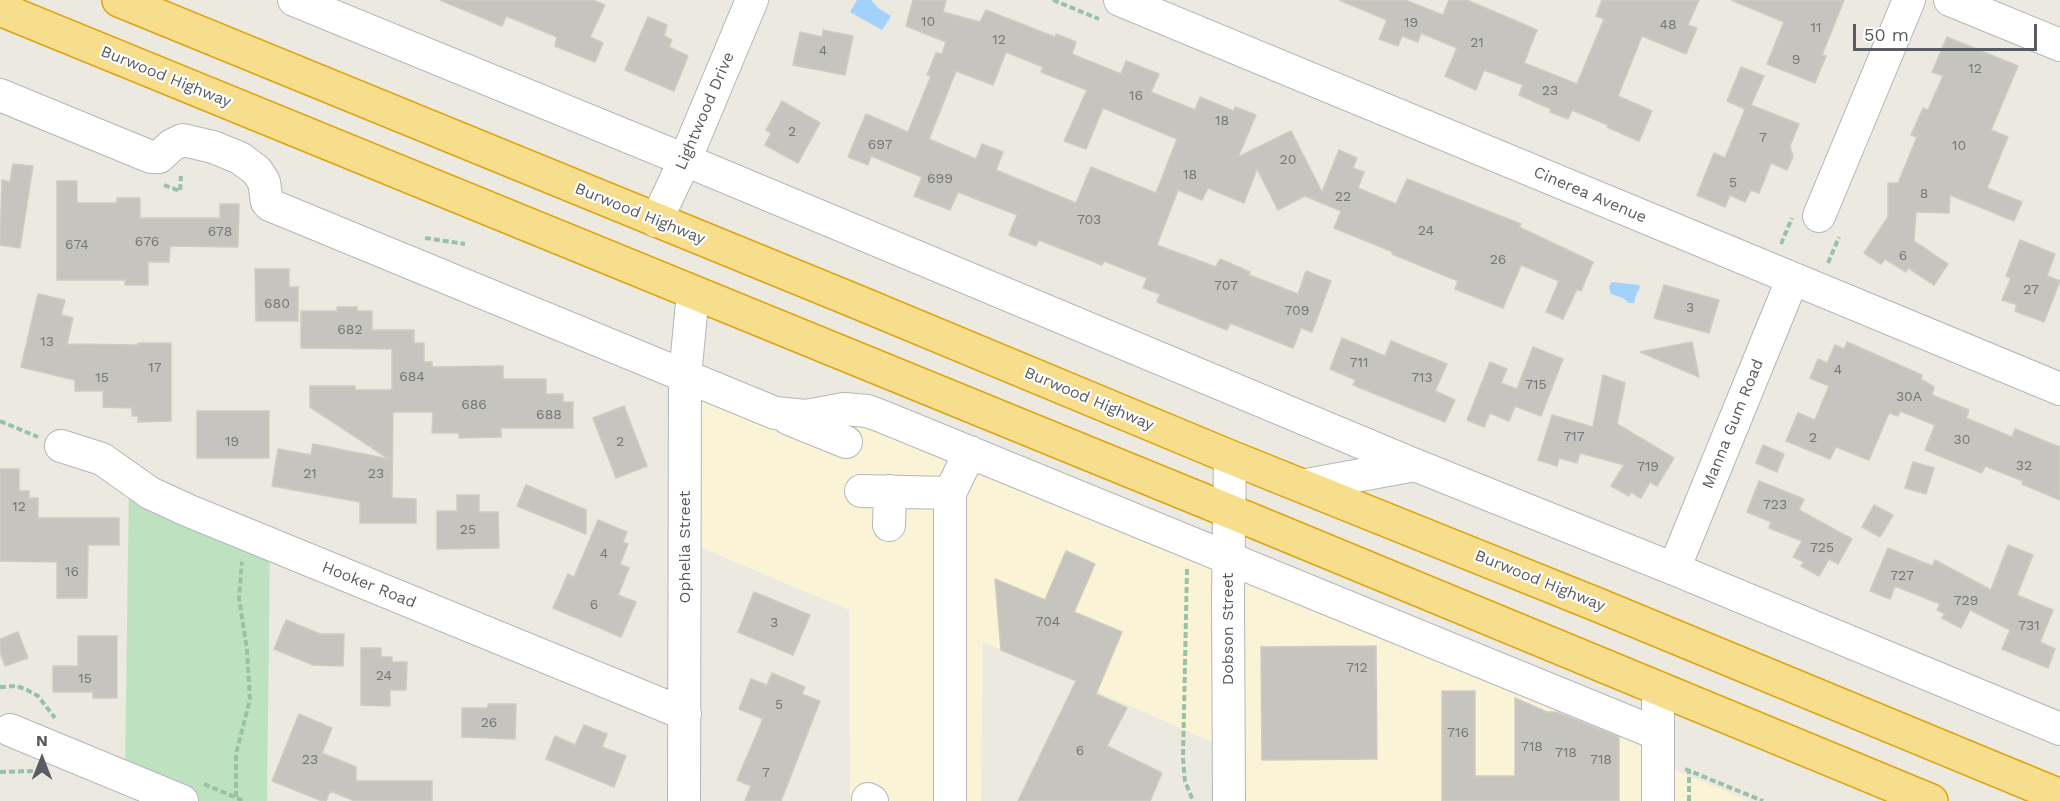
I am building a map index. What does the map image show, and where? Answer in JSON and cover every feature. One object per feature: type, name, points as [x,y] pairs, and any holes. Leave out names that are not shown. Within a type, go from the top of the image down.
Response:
[{"type":"highway","name":"Burwood Highway","points":[[119,0],[2060,796]]},
{"type":"highway","name":"Burwood Highway","points":[[0,9],[1229,511],[1931,801]]},
{"type":"street","points":[[294,0],[685,160],[1415,465],[1674,569],[2060,729]]},
{"type":"street","name":"Lightwood Drive","points":[[656,221],[685,160],[752,0]]},
{"type":"street","name":"Cinerea Avenue","points":[[1120,0],[2060,389]]},
{"type":"street","points":[[1819,216],[1909,0]]},
{"type":"street","points":[[1950,0],[2060,45]]},
{"type":"street","points":[[0,95],[151,157],[159,157],[172,145],[183,140],[198,142],[234,156],[257,171],[264,182],[267,202],[271,206],[846,442]]},
{"type":"street","name":"Manna Gum Road","points":[[1674,569],[1792,280]]},
{"type":"street","name":"Ophelia Street","points":[[684,801],[686,376],[693,293]]},
{"type":"street","points":[[775,413],[806,416],[844,409],[867,411],[1658,734]]},
{"type":"street","name":"Hooker Road","points":[[61,446],[94,455],[106,461],[150,493],[187,510],[684,714]]},
{"type":"street","points":[[950,801],[944,557],[950,493],[970,452]]},
{"type":"street","name":"Dobson Street","points":[[1229,801],[1230,457]]},
{"type":"street","points":[[1301,486],[1415,465]]},
{"type":"street","points":[[889,525],[875,491],[950,493]]},
{"type":"street","points":[[1658,688],[1658,801]]},
{"type":"street","points":[[10,730],[182,801]]},
{"type":"path","points":[[236,798],[236,754],[250,699],[247,650],[239,598],[243,558]]},
{"type":"path","points":[[1187,567],[1183,758],[1185,780],[1192,801]]},
{"type":"path","points":[[1682,768],[1763,801]]},
{"type":"path","points":[[1689,771],[1689,801]]},
{"type":"shaded area","points":[[685,376],[834,411],[1658,734],[1658,763],[1749,801],[1229,801],[1228,749],[983,642],[981,801],[850,801],[849,610],[685,541]]},
{"type":"green space","points":[[129,478],[270,544],[267,801],[182,801],[125,778]]},
{"type":"water","points":[[857,0],[871,0],[878,8],[891,16],[882,30],[850,12]]},
{"type":"water","points":[[1612,282],[1639,285],[1634,303],[1629,303],[1611,294],[1609,287]]},
{"type":"building","points":[[440,0],[593,0],[605,5],[590,37],[603,43],[595,62],[555,46],[557,37],[506,16],[502,26]]},
{"type":"building","points":[[913,0],[946,0],[943,12],[980,22],[986,10],[1055,37],[1056,34],[1076,42],[1072,54],[1121,74],[1126,61],[1159,74],[1151,92],[1195,110],[1200,97],[1234,111],[1235,107],[1256,115],[1238,157],[1291,131],[1322,192],[1339,150],[1357,158],[1353,168],[1364,172],[1358,188],[1396,204],[1407,179],[1521,224],[1519,227],[1593,262],[1581,291],[1577,289],[1563,319],[1546,312],[1559,281],[1521,265],[1503,308],[1455,289],[1458,281],[1334,228],[1341,211],[1305,196],[1278,210],[1257,169],[1244,203],[1208,188],[1202,200],[1178,190],[1157,245],[1216,267],[1220,259],[1250,272],[1249,275],[1298,294],[1306,271],[1331,281],[1312,332],[1301,328],[1293,348],[1230,323],[1227,330],[1157,302],[1160,294],[1143,288],[1147,278],[1104,261],[1102,265],[1039,240],[1036,246],[1009,235],[1017,215],[958,192],[950,210],[914,196],[922,177],[871,156],[868,165],[848,157],[866,114],[908,132],[931,76],[927,75],[936,53],[942,54],[946,42],[906,26]],"holes":[[[1006,52],[1043,67],[1041,72],[1087,90],[1064,141],[1086,149],[1103,108],[1177,139],[1156,193],[1091,167],[1076,203],[996,170],[1003,152],[982,144],[976,159],[929,139],[956,71],[993,85]]]},
{"type":"building","points":[[1339,0],[1405,0],[1443,15],[1449,0],[1467,0],[1537,30],[1524,63],[1577,84],[1604,19],[1596,16],[1602,0],[1699,0],[1688,25],[1697,28],[1686,54],[1642,36],[1618,96],[1652,111],[1639,141],[1572,110],[1568,119],[1550,112],[1551,109],[1519,95],[1523,85],[1484,70],[1476,90],[1445,76],[1457,48],[1421,33],[1418,42],[1402,36],[1398,46],[1379,39],[1387,20]]},
{"type":"building","points":[[1731,0],[1844,0],[1822,55],[1826,56],[1815,83],[1767,64],[1784,22]]},
{"type":"building","points":[[648,17],[667,25],[664,36],[672,40],[669,47],[688,56],[674,91],[625,70]]},
{"type":"building","points":[[823,30],[853,36],[845,75],[793,65],[800,32],[822,37]]},
{"type":"building","points":[[1947,37],[2018,66],[1991,130],[2008,137],[1987,188],[2022,202],[2014,221],[1950,195],[1949,213],[1916,212],[1914,241],[1948,264],[1934,285],[1908,268],[1906,272],[1885,259],[1881,264],[1864,253],[1888,217],[1888,183],[1898,183],[1917,137],[1911,135],[1923,108],[1928,110],[1943,76],[1932,72]]},
{"type":"building","points":[[1741,67],[1764,76],[1751,105],[1799,124],[1790,146],[1793,157],[1787,170],[1771,163],[1759,193],[1751,190],[1745,202],[1730,195],[1725,207],[1697,195],[1714,153],[1725,158],[1745,109],[1727,101]]},
{"type":"building","points":[[782,101],[820,123],[798,163],[765,145],[771,133],[766,130]]},
{"type":"building","points":[[13,164],[33,166],[20,248],[0,245],[2,180],[10,182]]},
{"type":"building","points":[[57,181],[77,181],[77,203],[117,203],[117,198],[140,198],[140,218],[220,218],[220,204],[239,204],[238,247],[170,246],[169,262],[148,262],[148,285],[125,285],[125,280],[57,280]]},
{"type":"building","points":[[2020,240],[2055,254],[2047,276],[2060,281],[2044,322],[2015,311],[2017,305],[2002,300],[2011,278],[2006,276]]},
{"type":"building","points":[[255,269],[289,269],[289,287],[298,287],[298,321],[256,321]]},
{"type":"building","points":[[1664,285],[1719,300],[1709,333],[1654,318]]},
{"type":"building","points":[[38,294],[65,300],[61,315],[73,318],[67,344],[171,343],[171,421],[138,422],[138,416],[132,416],[132,408],[103,407],[103,391],[75,391],[75,380],[21,367]]},
{"type":"building","points":[[337,307],[357,307],[357,311],[372,311],[372,330],[414,330],[414,343],[424,343],[424,362],[432,362],[432,367],[503,366],[503,379],[546,379],[546,394],[563,394],[563,402],[573,402],[573,428],[501,428],[501,437],[459,438],[459,433],[432,433],[433,412],[393,412],[392,498],[416,499],[416,523],[360,523],[360,502],[272,486],[278,449],[311,455],[313,444],[389,459],[310,407],[310,386],[355,386],[355,390],[392,390],[392,349],[301,348],[301,311],[337,311]]},
{"type":"building","points":[[1342,338],[1385,356],[1391,341],[1447,364],[1435,391],[1455,400],[1445,422],[1353,385],[1356,380],[1330,369]]},
{"type":"building","points":[[1692,342],[1699,377],[1640,352]]},
{"type":"building","points":[[1847,342],[1922,375],[1921,379],[1934,387],[1932,395],[1969,410],[1966,418],[2012,437],[2015,429],[2060,447],[2060,500],[2022,484],[2023,481],[1985,466],[1982,473],[1925,450],[1935,425],[1900,411],[1898,416],[1889,413],[1869,460],[1836,447],[1830,459],[1786,441],[1798,413],[1815,420],[1829,386],[1810,378],[1818,359],[1827,363],[1835,345],[1844,349]]},
{"type":"building","points":[[1533,347],[1563,359],[1541,416],[1515,406],[1509,421],[1490,413],[1484,427],[1467,420],[1490,362],[1507,369],[1501,383],[1517,389]]},
{"type":"building","points":[[1603,375],[1625,383],[1617,424],[1674,458],[1657,486],[1650,482],[1641,498],[1631,492],[1629,496],[1611,486],[1624,465],[1580,453],[1577,463],[1559,458],[1557,466],[1538,460],[1552,415],[1593,427]]},
{"type":"building","points":[[624,406],[647,466],[616,478],[593,418]]},
{"type":"building","points":[[197,411],[269,411],[269,458],[197,458]]},
{"type":"building","points":[[1763,445],[1784,454],[1777,472],[1756,463]]},
{"type":"building","points":[[1913,462],[1934,468],[1926,494],[1905,488]]},
{"type":"building","points":[[0,469],[19,469],[19,491],[29,491],[29,498],[38,498],[38,518],[119,518],[119,545],[88,545],[87,598],[57,598],[57,562],[0,561]]},
{"type":"building","points":[[1759,481],[1804,499],[1799,510],[1852,539],[1838,564],[1829,559],[1819,576],[1801,566],[1804,562],[1793,557],[1802,541],[1769,528],[1771,522],[1747,512]]},
{"type":"building","points":[[526,485],[586,510],[586,534],[517,506]]},
{"type":"building","points":[[457,495],[479,495],[479,512],[498,512],[499,548],[437,549],[437,511],[457,511]]},
{"type":"building","points":[[1874,505],[1893,515],[1880,537],[1862,527]]},
{"type":"building","points":[[598,520],[627,532],[623,542],[628,544],[620,564],[629,568],[618,595],[636,602],[621,637],[553,608],[568,574],[574,577]]},
{"type":"building","points":[[2008,545],[2033,555],[2017,595],[2053,610],[2040,642],[2055,649],[2048,668],[2002,649],[2010,630],[1970,610],[1961,628],[1942,618],[1945,614],[1937,610],[1940,604],[1895,586],[1890,599],[1870,591],[1888,548],[1932,566],[1935,560],[1991,590]]},
{"type":"building","points":[[1066,551],[1095,564],[1074,612],[1122,632],[1096,694],[1127,708],[1107,746],[1162,773],[1150,801],[1018,801],[1076,681],[1001,650],[995,579],[1045,600]]},
{"type":"building","points":[[754,592],[810,615],[793,655],[738,632]]},
{"type":"building","points":[[286,620],[320,634],[344,634],[343,666],[313,665],[274,649]]},
{"type":"building","points":[[18,632],[28,658],[5,666],[0,652],[0,639]]},
{"type":"building","points":[[78,636],[117,636],[117,698],[93,698],[93,692],[53,692],[53,666],[78,666]]},
{"type":"building","points":[[1376,646],[1377,759],[1262,760],[1261,647]]},
{"type":"building","points":[[361,648],[381,648],[381,657],[392,657],[392,662],[407,662],[406,690],[390,690],[390,706],[361,705]]},
{"type":"building","points":[[772,673],[805,687],[802,694],[820,701],[781,801],[745,801],[751,786],[737,780],[763,719],[739,709],[751,679],[767,685]]},
{"type":"building","points":[[1442,691],[1475,691],[1475,776],[1515,776],[1515,698],[1547,712],[1556,712],[1619,737],[1619,801],[1442,801]]},
{"type":"building","points":[[488,704],[516,704],[515,739],[462,737],[462,708],[488,708]]},
{"type":"building","points":[[299,714],[332,728],[322,753],[356,767],[356,781],[432,781],[432,801],[355,801],[330,791],[326,801],[322,801],[272,781]]},
{"type":"building","points":[[584,725],[607,734],[602,747],[626,756],[614,787],[546,759],[555,736],[575,745]]}]
